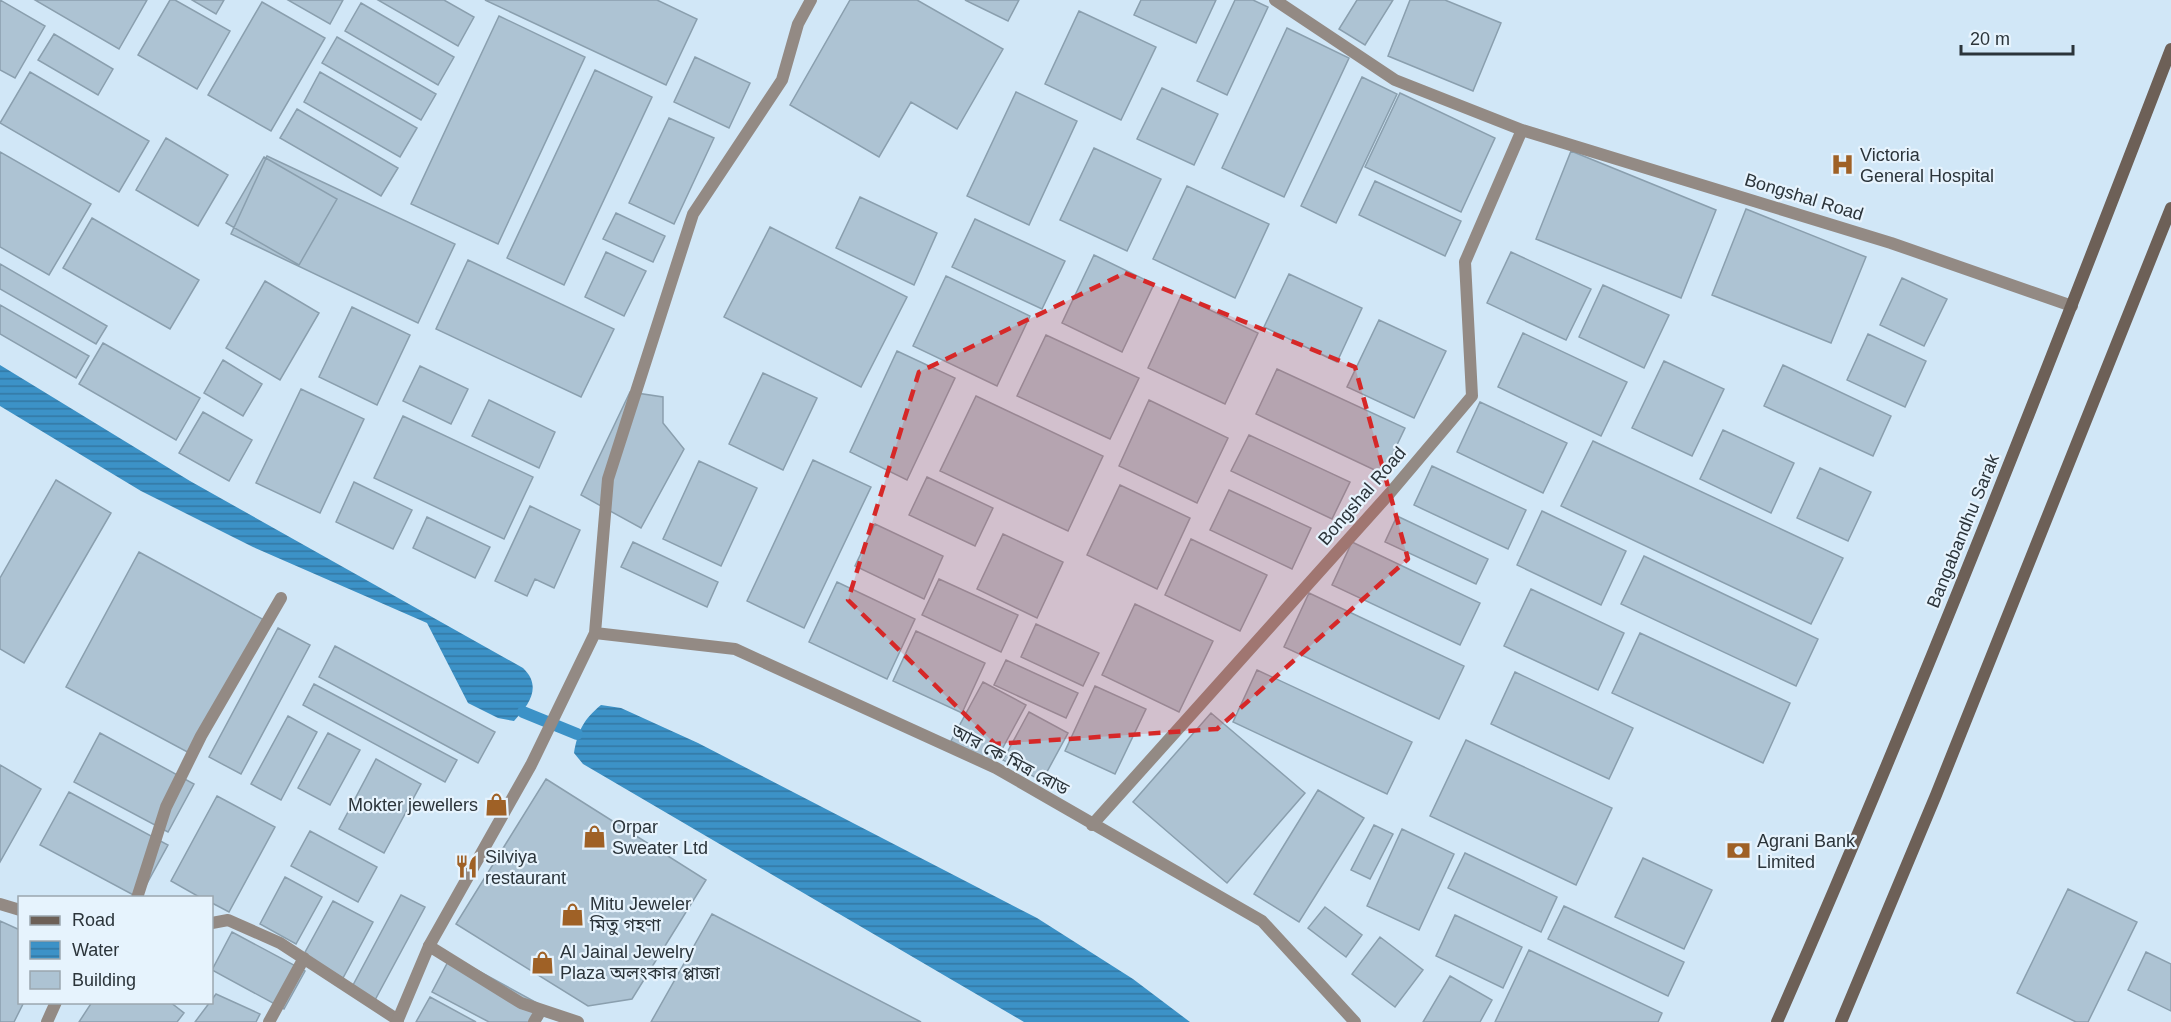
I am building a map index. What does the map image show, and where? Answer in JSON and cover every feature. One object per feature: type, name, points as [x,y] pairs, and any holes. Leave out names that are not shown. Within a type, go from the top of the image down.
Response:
[{"type":"main road","name":"Bangabandhu Sarak","points":[[1777,1022],[1874,802],[2072,306],[2171,49]]},
{"type":"main road","points":[[1841,1022],[1936,795],[2171,208]]},
{"type":"street","points":[[213,923],[228,920],[280,943],[398,1021],[429,946],[531,765],[589,648],[595,633],[608,479],[693,214],[782,80],[798,24],[811,0]]},
{"type":"street","name":"Bongshal Road","points":[[1275,0],[1395,81],[1522,130],[1892,243],[2072,306]]},
{"type":"street","name":"Bongshal Road","points":[[1092,825],[1390,493],[1472,396],[1465,262],[1522,130]]},
{"type":"street","points":[[137,896],[166,807],[201,736],[281,598]]},
{"type":"street","name":"আর কে মিত্র রোড","points":[[595,633],[735,649],[996,768],[1262,921],[1355,1022]]},
{"type":"street","points":[[0,904],[18,909]]},
{"type":"street","points":[[429,946],[521,1003],[578,1022]]},
{"type":"street","points":[[269,1022],[304,958]]},
{"type":"street","points":[[47,1022],[55,1004]]},
{"type":"street","points":[[534,1022],[541,1010]]},
{"type":"highlighted area","points":[[1125,273],[1355,367],[1408,559],[1217,729],[995,744],[848,600],[919,372]]},
{"type":"water","points":[[0,365],[190,481],[523,668],[532,681],[532,695],[529,702],[514,721],[498,718],[468,703],[427,623],[253,547],[141,491],[0,406]]},
{"type":"water","points":[[601,705],[621,708],[698,743],[1037,918],[1133,979],[1190,1022],[1024,1022],[583,764],[574,753],[578,738],[586,720]]},
{"type":"building","points":[[0,0],[45,26],[15,78],[0,70]]},
{"type":"building","points":[[35,0],[147,0],[119,49]]},
{"type":"building","points":[[170,0],[175,0],[230,31],[197,89],[138,55]]},
{"type":"building","points":[[192,0],[224,0],[216,14]]},
{"type":"building","points":[[288,0],[343,0],[330,24]]},
{"type":"building","points":[[378,0],[444,0],[474,17],[458,46]]},
{"type":"building","points":[[485,0],[657,0],[697,19],[666,85]]},
{"type":"building","points":[[850,0],[917,0],[1003,49],[957,129],[911,102],[879,157],[790,105]]},
{"type":"building","points":[[965,0],[1019,0],[1008,21]]},
{"type":"building","points":[[1141,0],[1216,0],[1196,43],[1134,15]]},
{"type":"building","points":[[1235,0],[1253,0],[1268,7],[1227,95],[1197,81]]},
{"type":"building","points":[[1357,0],[1393,0],[1365,45],[1339,29]]},
{"type":"building","points":[[1410,0],[1445,0],[1501,23],[1473,91],[1388,56]]},
{"type":"building","points":[[262,2],[325,38],[271,131],[208,95]]},
{"type":"building","points":[[361,3],[454,57],[438,85],[345,31]]},
{"type":"building","points":[[1079,11],[1156,47],[1121,120],[1045,84]]},
{"type":"building","points":[[499,16],[585,57],[498,244],[411,204]]},
{"type":"building","points":[[1287,28],[1349,58],[1284,197],[1222,168]]},
{"type":"building","points":[[54,34],[113,69],[98,95],[38,60]]},
{"type":"building","points":[[337,37],[436,94],[421,120],[322,63]]},
{"type":"building","points":[[695,57],[750,83],[729,128],[674,102]]},
{"type":"building","points":[[595,70],[652,97],[564,285],[507,258]]},
{"type":"building","points":[[30,72],[149,141],[119,192],[0,123]]},
{"type":"building","points":[[320,72],[417,128],[400,157],[304,102]]},
{"type":"building","points":[[1362,77],[1397,94],[1336,223],[1301,206]]},
{"type":"building","points":[[1162,88],[1218,114],[1194,165],[1137,139]]},
{"type":"building","points":[[1016,92],[1077,121],[1029,225],[967,196]]},
{"type":"building","points":[[1400,93],[1495,138],[1461,212],[1365,167]]},
{"type":"building","points":[[297,109],[398,168],[381,196],[280,138]]},
{"type":"building","points":[[669,118],[714,138],[674,224],[629,203]]},
{"type":"building","points":[[166,138],[228,175],[198,226],[136,190]]},
{"type":"building","points":[[1094,148],[1161,179],[1127,251],[1060,220]]},
{"type":"building","points":[[1571,151],[1716,210],[1681,298],[1536,239]]},
{"type":"building","points":[[0,152],[91,204],[49,275],[0,247]]},
{"type":"building","points":[[267,156],[455,244],[418,323],[231,234]]},
{"type":"building","points":[[264,157],[337,199],[299,265],[226,223]]},
{"type":"building","points":[[1375,181],[1461,221],[1445,256],[1359,215]]},
{"type":"building","points":[[1187,186],[1269,224],[1235,298],[1153,259]]},
{"type":"building","points":[[860,197],[937,233],[914,285],[836,248]]},
{"type":"building","points":[[1746,209],[1866,257],[1831,343],[1712,295]]},
{"type":"building","points":[[616,213],[665,236],[653,262],[603,239]]},
{"type":"building","points":[[92,218],[199,280],[170,329],[63,268]]},
{"type":"building","points":[[975,219],[1065,261],[1042,309],[952,267]]},
{"type":"building","points":[[770,227],[907,297],[861,387],[724,317]]},
{"type":"building","points":[[606,252],[646,271],[624,316],[585,297]]},
{"type":"building","points":[[1511,252],[1591,289],[1566,340],[1487,303]]},
{"type":"building","points":[[1094,255],[1154,284],[1122,352],[1062,323]]},
{"type":"building","points":[[468,260],[614,329],[581,397],[436,329]]},
{"type":"building","points":[[0,264],[107,326],[96,344],[0,289]]},
{"type":"building","points":[[1289,274],[1362,308],[1337,362],[1264,327]]},
{"type":"building","points":[[946,276],[1030,316],[997,386],[913,346]]},
{"type":"building","points":[[1902,278],[1947,299],[1924,346],[1880,325]]},
{"type":"building","points":[[265,281],[319,313],[280,380],[226,348]]},
{"type":"building","points":[[1603,285],[1669,315],[1644,368],[1579,337]]},
{"type":"building","points":[[1181,296],[1258,333],[1225,404],[1148,368]]},
{"type":"building","points":[[0,305],[89,356],[76,378],[0,334]]},
{"type":"building","points":[[352,307],[410,335],[377,405],[319,377]]},
{"type":"building","points":[[1379,320],[1446,351],[1414,418],[1347,387]]},
{"type":"building","points":[[1523,333],[1627,382],[1601,436],[1498,387]]},
{"type":"building","points":[[1868,334],[1926,361],[1905,407],[1847,380]]},
{"type":"building","points":[[1046,335],[1139,378],[1110,439],[1017,396]]},
{"type":"building","points":[[103,343],[200,398],[176,440],[79,384]]},
{"type":"building","points":[[897,351],[955,378],[907,480],[850,452]]},
{"type":"building","points":[[223,360],[262,384],[243,416],[204,393]]},
{"type":"building","points":[[1664,361],[1724,389],[1692,456],[1632,428]]},
{"type":"building","points":[[1783,365],[1891,416],[1873,456],[1764,406]]},
{"type":"building","points":[[420,366],[468,389],[451,424],[403,401]]},
{"type":"building","points":[[1277,369],[1405,428],[1383,474],[1256,414]]},
{"type":"building","points":[[763,373],[817,398],[783,470],[729,444]]},
{"type":"building","points":[[301,389],[364,419],[320,513],[256,483]]},
{"type":"building","points":[[630,392],[663,397],[663,423],[684,449],[641,528],[581,495]]},
{"type":"building","points":[[976,396],[1103,456],[1068,531],[940,471]]},
{"type":"building","points":[[489,400],[555,432],[539,468],[472,436]]},
{"type":"building","points":[[1149,400],[1228,438],[1197,503],[1119,466]]},
{"type":"building","points":[[1480,402],[1567,443],[1543,493],[1457,452]]},
{"type":"building","points":[[203,412],[252,440],[229,481],[179,453]]},
{"type":"building","points":[[403,416],[533,477],[504,539],[374,478]]},
{"type":"building","points":[[1723,430],[1794,463],[1771,513],[1700,479]]},
{"type":"building","points":[[1249,435],[1350,482],[1332,519],[1231,471]]},
{"type":"building","points":[[1593,441],[1843,558],[1811,624],[1561,506]]},
{"type":"building","points":[[813,460],[871,487],[804,628],[747,601]]},
{"type":"building","points":[[699,461],[757,488],[721,566],[663,539]]},
{"type":"building","points":[[1432,466],[1526,510],[1508,549],[1414,505]]},
{"type":"building","points":[[1820,468],[1871,492],[1848,541],[1797,518]]},
{"type":"building","points":[[927,477],[993,508],[975,546],[909,515]]},
{"type":"building","points":[[56,480],[111,513],[24,663],[0,649],[0,578]]},
{"type":"building","points":[[354,482],[412,510],[393,549],[336,522]]},
{"type":"building","points":[[1120,485],[1190,518],[1157,589],[1087,555]]},
{"type":"building","points":[[1229,490],[1311,528],[1292,569],[1210,530]]},
{"type":"building","points":[[530,506],[580,530],[554,588],[535,579],[527,596],[495,581]]},
{"type":"building","points":[[1542,511],[1626,551],[1601,605],[1517,565]]},
{"type":"building","points":[[1397,516],[1488,559],[1476,584],[1385,542]]},
{"type":"building","points":[[427,517],[490,547],[475,578],[413,548]]},
{"type":"building","points":[[875,524],[943,556],[924,599],[855,566]]},
{"type":"building","points":[[1003,534],[1063,562],[1037,618],[977,589]]},
{"type":"building","points":[[1191,539],[1267,575],[1240,631],[1165,595]]},
{"type":"building","points":[[633,542],[718,582],[707,607],[621,567]]},
{"type":"building","points":[[1352,542],[1480,603],[1460,645],[1332,585]]},
{"type":"building","points":[[139,552],[266,621],[193,755],[66,687]]},
{"type":"building","points":[[1644,556],[1818,639],[1796,686],[1621,604]]},
{"type":"building","points":[[939,579],[1018,615],[1001,652],[922,615]]},
{"type":"building","points":[[837,582],[915,619],[887,679],[809,642]]},
{"type":"building","points":[[1531,589],[1624,633],[1598,690],[1504,646]]},
{"type":"building","points":[[1309,593],[1464,666],[1439,719],[1284,647]]},
{"type":"building","points":[[1135,604],[1213,641],[1179,712],[1102,675]]},
{"type":"building","points":[[1036,624],[1099,653],[1083,686],[1021,657]]},
{"type":"building","points":[[278,628],[310,645],[241,774],[209,757]]},
{"type":"building","points":[[916,631],[985,663],[962,713],[893,681]]},
{"type":"building","points":[[1640,633],[1790,703],[1763,763],[1612,693]]},
{"type":"building","points":[[335,646],[495,732],[478,763],[319,677]]},
{"type":"building","points":[[1006,660],[1078,693],[1066,718],[994,685]]},
{"type":"building","points":[[1257,670],[1412,742],[1387,794],[1233,722]]},
{"type":"building","points":[[1515,672],[1633,728],[1609,779],[1491,724]]},
{"type":"building","points":[[983,682],[1026,705],[994,764],[951,741]]},
{"type":"building","points":[[314,684],[457,760],[445,782],[303,705]]},
{"type":"building","points":[[1095,686],[1146,709],[1115,774],[1065,751]]},
{"type":"building","points":[[1029,712],[1068,733],[1042,781],[1003,760]]},
{"type":"building","points":[[1211,713],[1305,793],[1227,883],[1133,802]]},
{"type":"building","points":[[288,716],[317,732],[281,800],[251,784]]},
{"type":"building","points":[[100,733],[194,784],[168,832],[74,782]]},
{"type":"building","points":[[328,733],[360,750],[330,805],[298,788]]},
{"type":"building","points":[[1466,740],[1612,808],[1576,885],[1430,816]]},
{"type":"building","points":[[376,759],[421,784],[384,853],[339,829]]},
{"type":"building","points":[[0,765],[41,789],[0,862]]},
{"type":"building","points":[[546,779],[706,880],[632,999],[588,1006],[456,924]]},
{"type":"building","points":[[1318,790],[1364,818],[1299,922],[1254,894]]},
{"type":"building","points":[[69,792],[168,845],[140,896],[135,896],[40,845]]},
{"type":"building","points":[[217,796],[275,827],[229,912],[213,904],[213,896],[197,896],[171,881]]},
{"type":"building","points":[[1374,825],[1393,834],[1370,879],[1351,870]]},
{"type":"building","points":[[1402,829],[1454,854],[1419,930],[1367,906]]},
{"type":"building","points":[[310,831],[377,867],[358,902],[291,866]]},
{"type":"building","points":[[1465,853],[1557,897],[1541,932],[1448,888]]},
{"type":"building","points":[[1643,858],[1712,890],[1684,949],[1615,917]]},
{"type":"building","points":[[285,877],[322,897],[296,944],[260,924]]},
{"type":"building","points":[[2068,889],[2137,922],[2088,1022],[2076,1022],[2017,993]]},
{"type":"building","points":[[401,895],[425,907],[375,1000],[352,987]]},
{"type":"building","points":[[333,901],[373,922],[343,978],[303,956]]},
{"type":"building","points":[[1564,906],[1684,962],[1668,996],[1548,939]]},
{"type":"building","points":[[1325,907],[1362,935],[1346,957],[1308,928]]},
{"type":"building","points":[[712,914],[921,1022],[651,1022]]},
{"type":"building","points":[[1455,915],[1522,947],[1503,988],[1436,956]]},
{"type":"building","points":[[0,921],[18,929],[18,1004],[23,1004],[14,1022],[0,1022]]},
{"type":"building","points":[[232,932],[305,971],[284,1009],[213,971]]},
{"type":"building","points":[[1380,937],[1423,970],[1395,1007],[1352,974]]},
{"type":"building","points":[[1529,950],[1662,1013],[1658,1022],[1495,1022]]},
{"type":"building","points":[[2146,952],[2171,964],[2171,1011],[2128,990]]},
{"type":"building","points":[[451,956],[539,1004],[529,1022],[489,1022],[432,992]]},
{"type":"building","points":[[1450,976],[1492,1000],[1480,1022],[1423,1022]]},
{"type":"building","points":[[216,994],[260,1014],[256,1022],[195,1022],[208,1004],[213,1004]]},
{"type":"building","points":[[430,997],[476,1022],[416,1022]]},
{"type":"building","points":[[91,1004],[173,1004],[184,1013],[177,1022],[79,1022]]},
{"type":"waterway","points":[[523,712],[577,734]]},
{"type":"place","name":"Victoria General Hospital","points":[[1842,165]]},
{"type":"place","name":"Mokter jewellers","points":[[496,805]]},
{"type":"place","name":"Orpar Sweater Ltd","points":[[594,837]]},
{"type":"place","name":"Agrani Bank Limited","points":[[1739,851]]},
{"type":"place","name":"Silviya restaurant","points":[[467,867]]},
{"type":"place","name":"Mitu Jeweler মিতু গহণা","points":[[572,914]]},
{"type":"place","name":"Al Jainal Jewelry Plaza অলংকার প্লাজা","points":[[542,962]]}]
